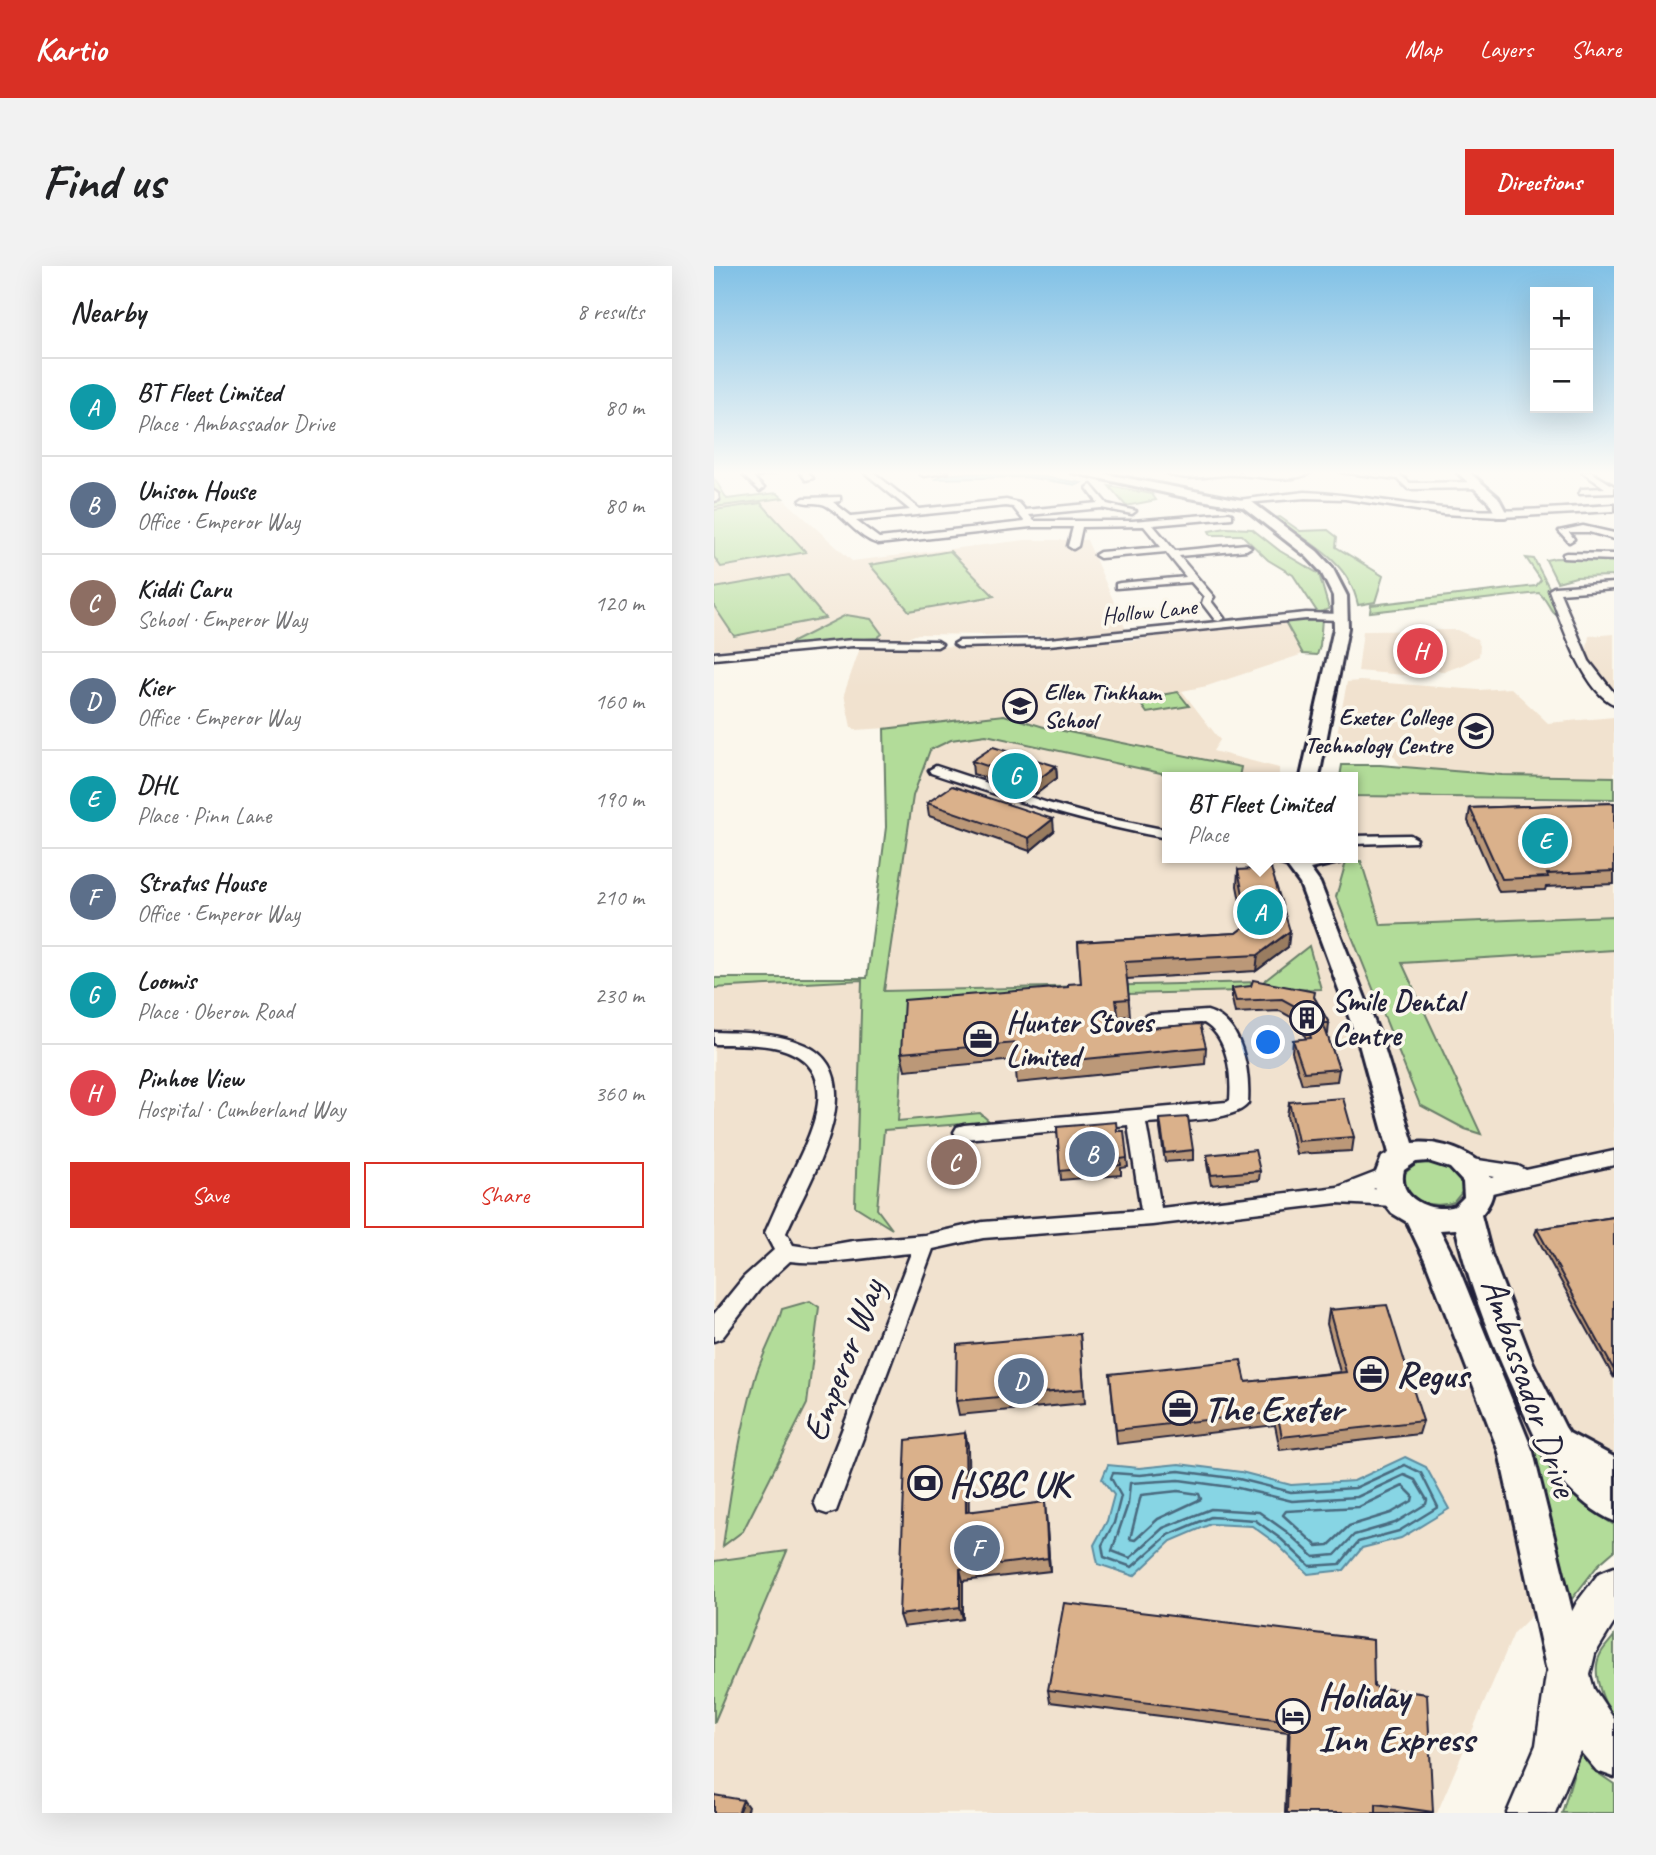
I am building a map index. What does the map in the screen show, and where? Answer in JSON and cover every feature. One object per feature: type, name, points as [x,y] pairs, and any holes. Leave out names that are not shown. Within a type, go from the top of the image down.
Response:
[{"type":"main road","points":[[1301,544],[1327,570],[1338,590],[1342,617],[1311,772]]},
{"type":"main road","name":"Ambassador Drive","points":[[1290,863],[1310,883],[1370,1044],[1393,1117],[1406,1179],[1516,1452],[1568,1677]]},
{"type":"main road","points":[[1310,883],[1326,863]]},
{"type":"main road","points":[[1448,1155],[1470,1188],[1444,1219],[1406,1179],[1448,1155]]},
{"type":"main road","name":"Ambassador Drive","points":[[1470,1188],[1476,1254],[1517,1363],[1553,1438],[1575,1470],[1614,1504]]},
{"type":"main road","points":[[1553,1438],[1614,1476]]},
{"type":"main road","points":[[1531,1813],[1559,1746],[1568,1677],[1583,1634],[1614,1588]]},
{"type":"main road","points":[[1568,1677],[1580,1710],[1602,1744],[1614,1754]]},
{"type":"street","points":[[1164,544],[1209,597],[1206,601],[1219,618]]},
{"type":"street","points":[[1100,555],[1246,547]]},
{"type":"street","points":[[1566,556],[1614,557]]},
{"type":"street","points":[[1120,586],[1193,579]]},
{"type":"street","points":[[1614,586],[1555,588],[1579,656],[1593,677],[1614,700]]},
{"type":"street","name":"Hollow Lane","points":[[959,645],[1049,642],[1299,617],[1342,617]]},
{"type":"street","points":[[714,656],[852,643],[937,644]]},
{"type":"street","points":[[936,769],[1054,809],[1162,833]]},
{"type":"street","points":[[1358,840],[1410,839]]},
{"type":"street","points":[[964,1132],[1231,1108],[1239,1103],[1241,1092],[1226,1033],[1216,1020],[1207,1017],[1147,1021]]},
{"type":"street","points":[[714,1038],[772,1041],[802,1049],[820,1067],[827,1083],[828,1106],[825,1123],[775,1233],[786,1252],[744,1292],[714,1331]]},
{"type":"street","points":[[1136,1117],[1152,1217]]},
{"type":"street","points":[[1470,1188],[1614,1158]]},
{"type":"street","name":"Emperor Way","points":[[786,1252],[813,1256],[853,1249],[925,1243],[983,1230],[1152,1217],[1337,1195],[1406,1179]]},
{"type":"street","name":"Emperor Way","points":[[827,1502],[925,1243]]},
{"type":"shaded area","points":[[714,544],[833,544],[852,561],[990,544],[1089,544],[1127,632],[1064,636],[918,634],[904,639],[877,638],[714,650]]},
{"type":"shaded area","name":"Ellen Tinkham School","points":[[1285,622],[1303,654],[1207,686],[1182,691],[1220,740],[1213,751],[1279,768],[1279,772],[1240,772],[1241,767],[1044,727],[1004,715],[918,726],[855,730],[851,727],[844,694],[861,645],[985,647],[1128,641],[1191,631]]},
{"type":"shaded area","points":[[1457,630],[1477,639],[1480,646],[1479,656],[1462,665],[1444,672],[1424,669],[1416,676],[1358,671],[1363,631]]},
{"type":"shaded area","points":[[1614,634],[1614,691],[1594,670],[1586,654],[1589,636]]},
{"type":"shaded area","name":"Exeter College Technology Centre","points":[[1347,682],[1479,690],[1511,688],[1548,723],[1614,717],[1614,777],[1502,775],[1401,766],[1383,742],[1336,739]]},
{"type":"shaded area","points":[[986,735],[1162,773],[1162,863],[1358,863],[1358,796],[1614,801],[1614,1535],[1514,1633],[1437,1813],[714,1813],[714,978],[867,978],[884,991],[913,796],[930,751],[951,740]]},
{"type":"green space","points":[[714,544],[799,544],[806,552],[721,567],[714,557]]},
{"type":"green space","points":[[1252,544],[1271,544],[1319,574],[1329,609],[1318,613],[1293,575],[1268,560]]},
{"type":"green space","points":[[1312,544],[1336,544],[1336,547],[1383,576],[1375,602],[1358,605],[1346,576],[1325,553]]},
{"type":"green space","points":[[950,551],[994,596],[909,611],[870,565]]},
{"type":"green space","points":[[1526,558],[1534,559],[1554,597],[1561,618],[1539,593],[1370,612],[1371,605],[1536,586],[1541,580]]},
{"type":"green space","points":[[1614,559],[1614,576],[1576,577],[1557,582],[1546,560]]},
{"type":"green space","points":[[789,575],[825,618],[734,636],[714,606],[714,588]]},
{"type":"green space","points":[[846,615],[871,619],[882,634],[877,638],[787,645]]},
{"type":"green space","points":[[1322,618],[1317,655],[1303,654],[1284,620]]},
{"type":"green space","points":[[1178,692],[1189,706],[1147,713],[1137,699]]},
{"type":"green space","points":[[1004,715],[1044,727],[1241,767],[1240,772],[1162,773],[986,735],[951,740],[930,750],[913,796],[884,991],[1263,982],[1309,946],[1321,989],[1128,994],[905,1014],[898,1121],[980,1113],[990,1122],[884,1130],[877,1209],[892,1229],[855,1206],[862,980],[714,988],[714,978],[867,978],[886,827],[884,729]]},
{"type":"green space","points":[[1342,765],[1380,765],[1502,775],[1614,777],[1614,799],[1358,796],[1358,772],[1341,772]]},
{"type":"green space","points":[[1361,861],[1381,925],[1614,916],[1614,950],[1402,963],[1481,1134],[1465,1129],[1420,1105],[1336,897],[1346,863]]},
{"type":"green space","points":[[1426,1161],[1452,1169],[1460,1178],[1463,1191],[1454,1202],[1428,1204],[1412,1197],[1407,1190],[1404,1183],[1405,1173],[1417,1163]]},
{"type":"green space","points":[[810,1301],[819,1307],[807,1404],[743,1531],[723,1546],[741,1438],[759,1367],[782,1309]]},
{"type":"green space","points":[[1523,1429],[1542,1457],[1564,1482],[1587,1505],[1614,1525],[1614,1551],[1599,1564],[1568,1604],[1561,1583],[1554,1530]]},
{"type":"green space","points":[[787,1551],[714,1723],[714,1561]]},
{"type":"green space","points":[[1614,1636],[1614,1721],[1600,1689],[1597,1663]]},
{"type":"green space","points":[[1580,1752],[1592,1769],[1614,1784],[1614,1813],[1562,1813]]},
{"type":"water","points":[[1405,1457],[1426,1467],[1449,1509],[1401,1538],[1362,1548],[1344,1570],[1308,1574],[1277,1544],[1252,1526],[1211,1524],[1171,1541],[1134,1576],[1098,1564],[1094,1545],[1107,1521],[1114,1495],[1102,1479],[1108,1465],[1139,1468],[1179,1464],[1241,1472],[1291,1485],[1354,1481]]},
{"type":"building","points":[[993,747],[1056,766],[1035,782],[972,761]]},
{"type":"building","points":[[952,786],[1053,819],[1029,838],[927,803]]},
{"type":"building","points":[[1614,803],[1614,871],[1502,879],[1470,808]]},
{"type":"building","points":[[1271,868],[1290,931],[1258,955],[1125,962],[1129,999],[1116,1000],[1120,1028],[1200,1024],[1206,1047],[1015,1066],[1016,1043],[901,1053],[904,1000],[1068,987],[1068,984],[1081,983],[1078,942],[1236,933],[1249,923],[1238,870]]},
{"type":"building","points":[[1253,980],[1315,992],[1314,997],[1329,1023],[1323,1023],[1339,1069],[1304,1072],[1293,1040],[1311,1038],[1302,1010],[1282,999],[1236,1001],[1232,988],[1251,986]]},
{"type":"building","points":[[1343,1098],[1354,1137],[1298,1141],[1289,1102]]},
{"type":"building","points":[[1188,1117],[1193,1150],[1165,1153],[1160,1119]]},
{"type":"building","points":[[1116,1122],[1117,1131],[1124,1131],[1127,1158],[1120,1159],[1121,1165],[1060,1171],[1057,1127]]},
{"type":"building","points":[[1255,1150],[1260,1171],[1211,1175],[1207,1155]]},
{"type":"building","points":[[1614,1217],[1614,1370],[1537,1229]]},
{"type":"building","points":[[1387,1305],[1423,1421],[1282,1437],[1277,1412],[1116,1430],[1110,1374],[1241,1360],[1246,1382],[1346,1372],[1329,1310]]},
{"type":"building","points":[[1080,1334],[1084,1389],[956,1401],[957,1345]]},
{"type":"building","points":[[965,1433],[966,1512],[1045,1502],[1048,1558],[960,1569],[960,1607],[899,1615],[906,1440]]},
{"type":"building","name":"Holiday Inn Express","points":[[1064,1603],[1373,1640],[1374,1687],[1427,1694],[1433,1812],[1376,1804],[1376,1813],[1287,1813],[1290,1721],[1048,1690]]},
{"type":"building","points":[[714,1795],[743,1800],[738,1813],[714,1813]]},
{"type":"place","name":"Pinhoe View","points":[[1420,651]]},
{"type":"place","name":"Ellen Tinkham School","points":[[1020,706]]},
{"type":"place","name":"Exeter College Technology Centre","points":[[1476,731]]},
{"type":"place","name":"Loomis","points":[[1015,776]]},
{"type":"place","name":"DHL","points":[[1545,841]]},
{"type":"place","name":"BT Fleet Limited","points":[[1260,912]]},
{"type":"place","name":"Smile Dental Centre","points":[[1307,1018]]},
{"type":"place","name":"Hunter Stoves Limited","points":[[981,1039]]},
{"type":"place","name":"Unison House","points":[[1092,1154]]},
{"type":"place","name":"Kiddi Caru","points":[[954,1162]]},
{"type":"place","name":"Regus","points":[[1371,1374]]},
{"type":"place","name":"Kier","points":[[1021,1381]]},
{"type":"place","name":"The Exeter","points":[[1180,1408]]},
{"type":"place","name":"HSBC UK","points":[[925,1483]]},
{"type":"place","name":"Stratus House","points":[[977,1548]]},
{"type":"place","name":"Holiday Inn Express","points":[[1293,1716]]}]
